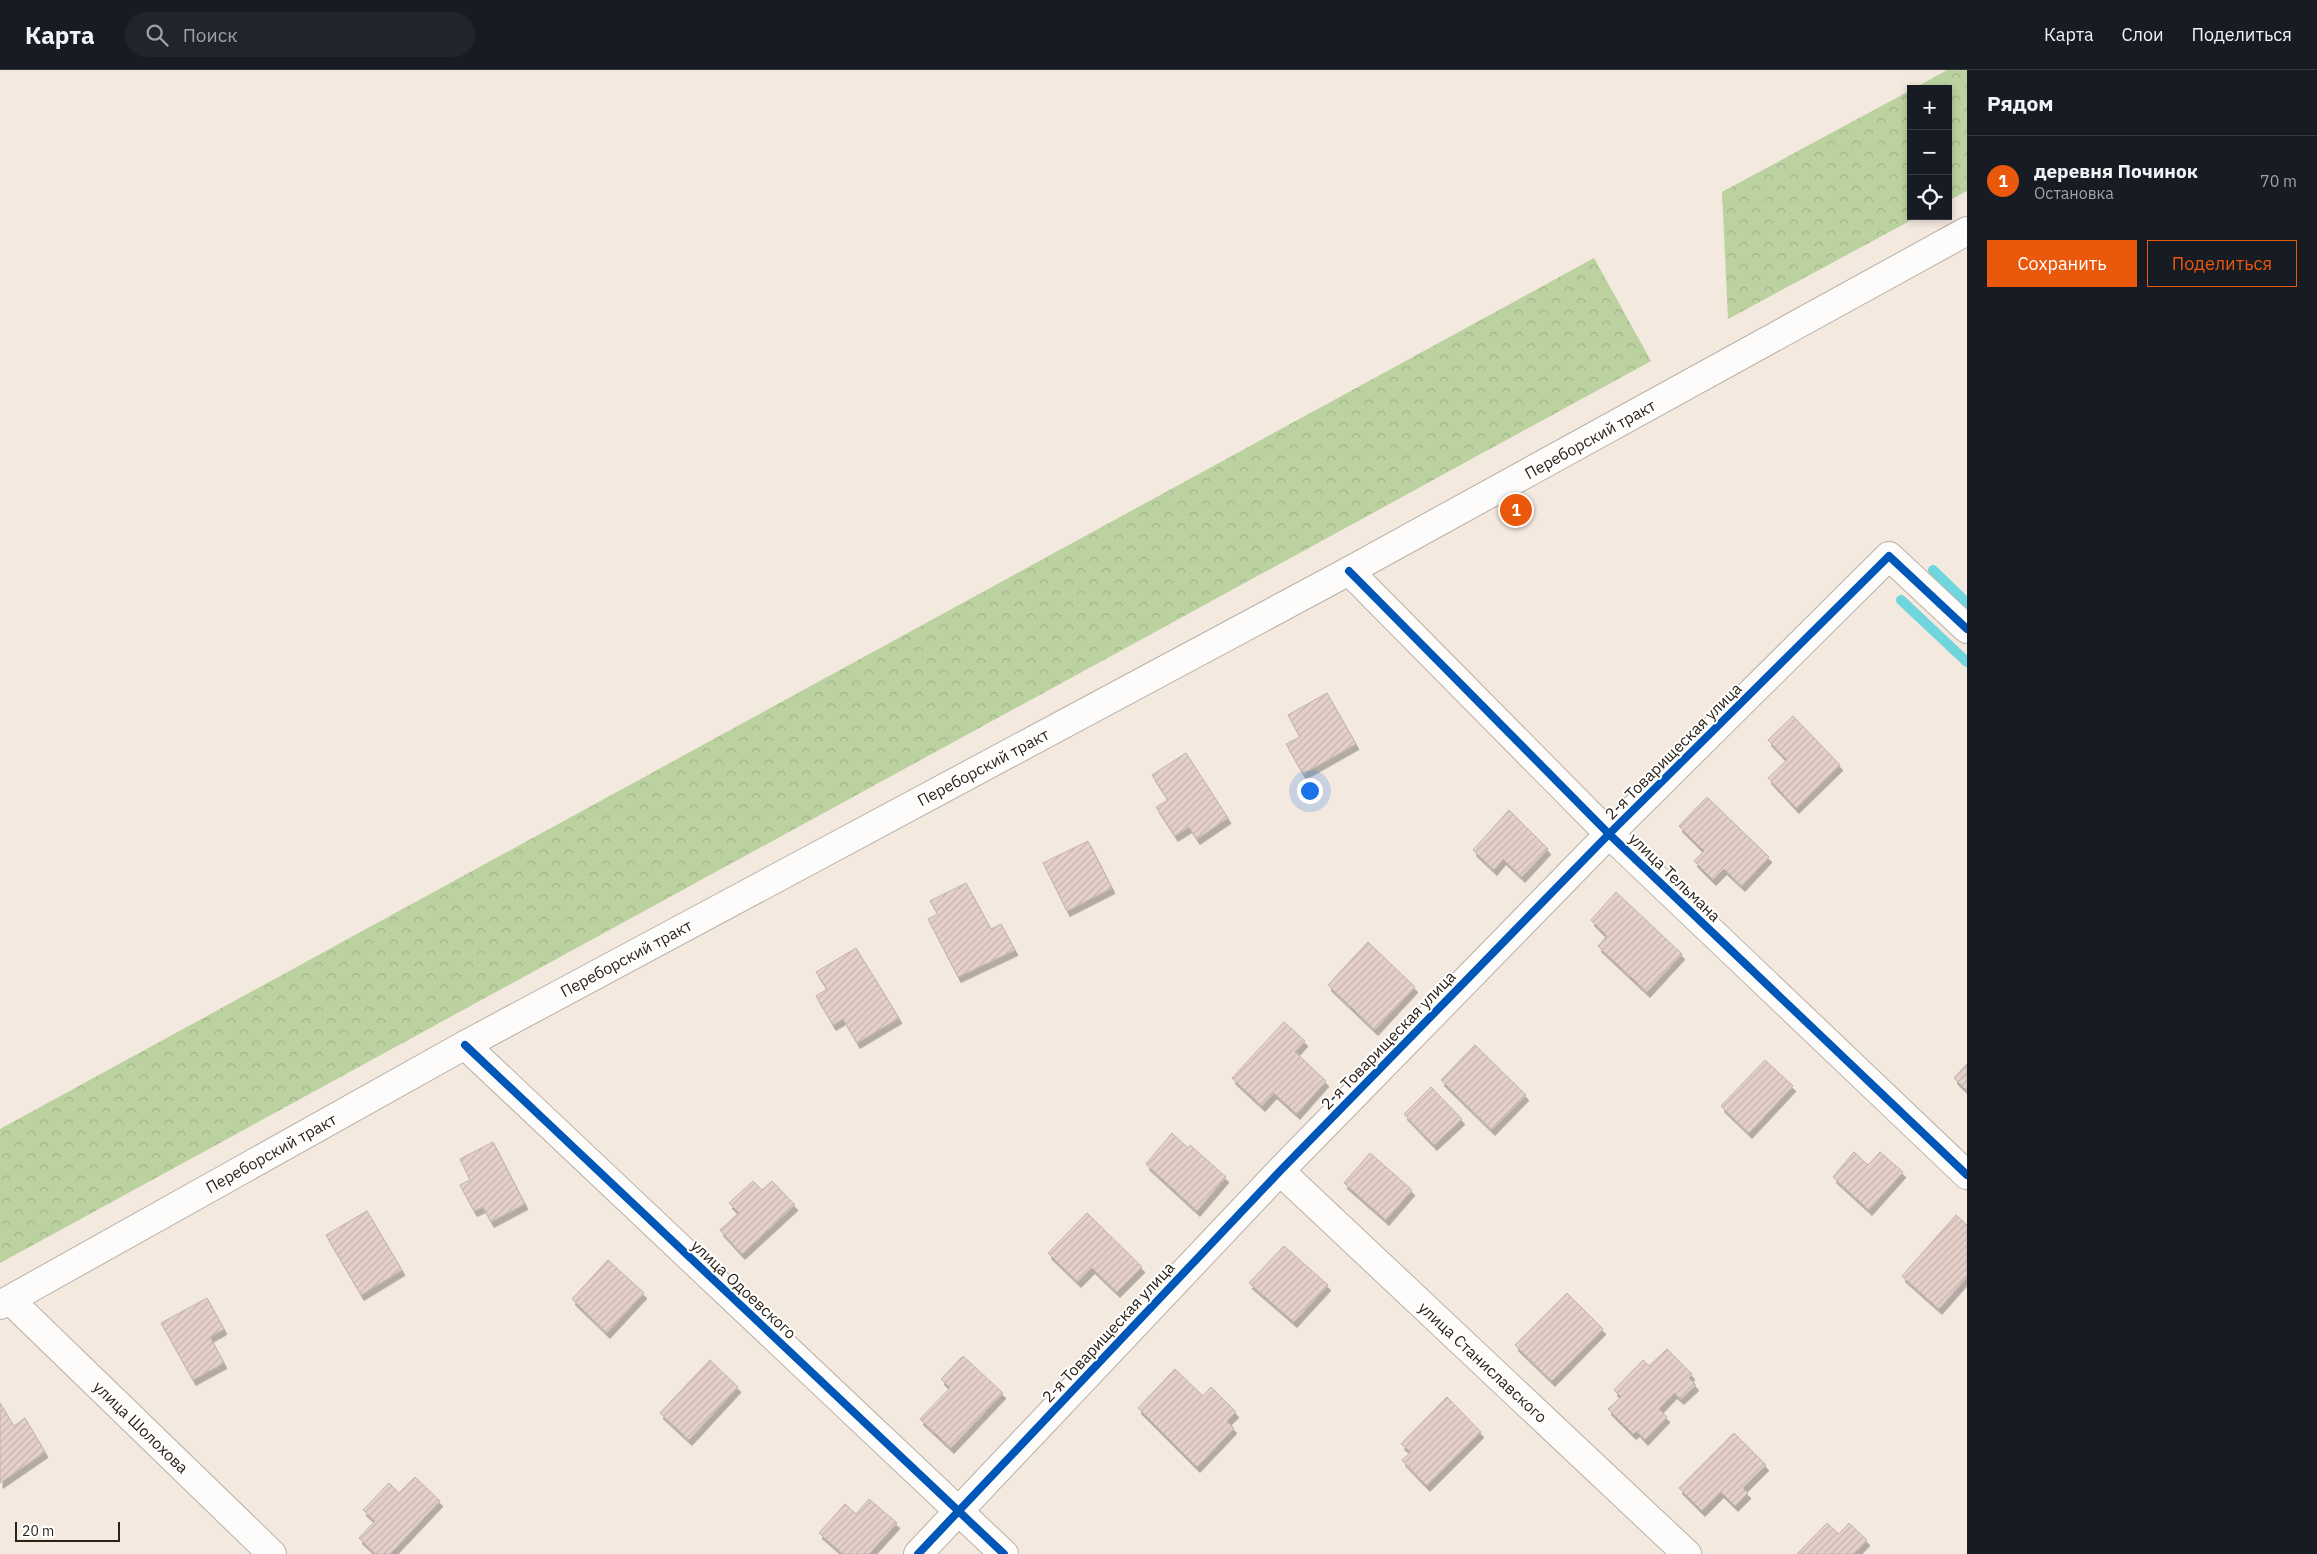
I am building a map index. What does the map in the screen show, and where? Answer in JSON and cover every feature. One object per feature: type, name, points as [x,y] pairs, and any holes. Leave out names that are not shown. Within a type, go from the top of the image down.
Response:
[{"type":"street","name":"Переборский тракт","points":[[5,1302],[465,1045],[1349,571],[1967,231]]},
{"type":"street","name":"2-я Товарищеская улица","points":[[918,1554],[1280,1171],[1609,834],[1889,556],[1967,630]]},
{"type":"street","name":"улица Тельмана","points":[[1349,571],[1609,834],[1967,1175]]},
{"type":"street","name":"улица Одоевского","points":[[465,1045],[1004,1554]]},
{"type":"street","name":"улица Станиславского","points":[[1280,1171],[1687,1554]]},
{"type":"street","name":"улица Шолохова","points":[[5,1302],[272,1554]]},
{"type":"green space","points":[[1947,70],[1967,70],[1967,191],[1952,199],[1952,85],[1920,85]]},
{"type":"green space","points":[[1907,92],[1907,220],[1912,220],[1728,319],[1722,192]]},
{"type":"green space","points":[[1594,258],[1651,361],[0,1263],[0,1129]]},
{"type":"building","points":[[1327,693],[1356,744],[1303,774],[1286,744],[1300,737],[1288,715]]},
{"type":"building","points":[[1793,716],[1840,765],[1796,808],[1768,778],[1787,760],[1768,740]]},
{"type":"building","points":[[1186,753],[1228,818],[1197,839],[1189,827],[1175,836],[1156,807],[1168,800],[1152,775]]},
{"type":"building","points":[[1707,797],[1769,857],[1742,886],[1724,869],[1713,880],[1694,861],[1704,851],[1679,826]]},
{"type":"building","points":[[1509,810],[1548,849],[1522,877],[1503,859],[1494,870],[1473,850]]},
{"type":"building","points":[[1088,841],[1112,888],[1067,911],[1043,863]]},
{"type":"building","points":[[966,883],[991,929],[1001,924],[1015,950],[958,977],[928,919],[938,914],[930,901]]},
{"type":"building","points":[[1616,892],[1682,954],[1647,992],[1598,946],[1607,936],[1591,920]]},
{"type":"building","points":[[1368,942],[1415,987],[1375,1030],[1328,985]]},
{"type":"building","points":[[856,948],[899,1018],[857,1043],[843,1019],[833,1025],[816,996],[827,989],[816,972]]},
{"type":"building","points":[[1284,1022],[1305,1041],[1295,1052],[1326,1081],[1297,1114],[1274,1093],[1262,1106],[1232,1078]]},
{"type":"building","points":[[1475,1045],[1526,1095],[1492,1130],[1441,1080]]},
{"type":"building","points":[[1765,1060],[1793,1086],[1749,1133],[1721,1106]]},
{"type":"building","points":[[1967,1064],[1967,1091],[1954,1078]]},
{"type":"building","points":[[1431,1087],[1462,1119],[1434,1145],[1404,1114]]},
{"type":"building","points":[[1172,1133],[1188,1148],[1190,1145],[1226,1177],[1197,1211],[1146,1164]]},
{"type":"building","points":[[493,1142],[525,1204],[491,1222],[483,1207],[474,1211],[460,1185],[470,1180],[460,1159]]},
{"type":"building","points":[[1854,1152],[1868,1165],[1880,1152],[1903,1172],[1869,1210],[1833,1177]]},
{"type":"building","points":[[1370,1153],[1412,1190],[1386,1220],[1344,1183]]},
{"type":"building","points":[[753,1181],[762,1190],[772,1181],[795,1205],[742,1254],[720,1230],[739,1213],[729,1203]]},
{"type":"building","points":[[367,1211],[402,1270],[361,1295],[326,1235]]},
{"type":"building","points":[[1087,1213],[1142,1267],[1117,1292],[1092,1268],[1078,1282],[1048,1253]]},
{"type":"building","points":[[1956,1215],[1967,1225],[1967,1277],[1939,1309],[1902,1276]]},
{"type":"building","points":[[1284,1246],[1328,1285],[1294,1322],[1249,1283]]},
{"type":"building","points":[[608,1260],[644,1293],[607,1333],[572,1299]]},
{"type":"building","points":[[1567,1293],[1603,1329],[1552,1381],[1515,1345]]},
{"type":"building","points":[[207,1298],[224,1329],[210,1337],[224,1363],[193,1380],[161,1323]]},
{"type":"building","points":[[1667,1349],[1692,1374],[1689,1378],[1696,1385],[1681,1399],[1674,1393],[1659,1409],[1667,1417],[1645,1440],[1637,1431],[1633,1434],[1608,1409],[1621,1397],[1614,1390],[1643,1360],[1649,1366]]},
{"type":"building","points":[[963,1356],[1003,1393],[951,1448],[920,1419],[950,1388],[941,1379]]},
{"type":"building","points":[[710,1360],[738,1387],[689,1440],[660,1413]]},
{"type":"building","points":[[1175,1369],[1203,1396],[1211,1387],[1236,1412],[1227,1421],[1234,1428],[1197,1467],[1138,1408]]},
{"type":"building","points":[[1447,1397],[1481,1432],[1427,1486],[1402,1460],[1411,1452],[1401,1444]]},
{"type":"building","points":[[0,1403],[14,1426],[25,1418],[45,1452],[0,1483]]},
{"type":"building","points":[[1734,1433],[1766,1465],[1743,1488],[1748,1493],[1735,1506],[1721,1492],[1702,1511],[1679,1488]]},
{"type":"building","points":[[415,1477],[440,1501],[390,1554],[376,1554],[359,1538],[375,1521],[363,1510],[389,1483],[399,1493]]},
{"type":"building","points":[[869,1499],[897,1523],[869,1554],[843,1554],[819,1533],[845,1504],[856,1514]]},
{"type":"building","points":[[1827,1523],[1839,1534],[1849,1523],[1867,1540],[1854,1554],[1797,1554]]},
{"type":"waterway","points":[[1933,570],[1967,603]]},
{"type":"waterway","points":[[1901,600],[1967,662]]},
{"type":"cycle path","points":[[918,1554],[1280,1171],[1609,834],[1889,556],[1967,629]]},
{"type":"cycle path","points":[[1349,571],[1609,834],[1967,1175]]},
{"type":"cycle path","points":[[465,1045],[1004,1554]]},
{"type":"place","name":"деревня Починок","points":[[1516,510]]}]
